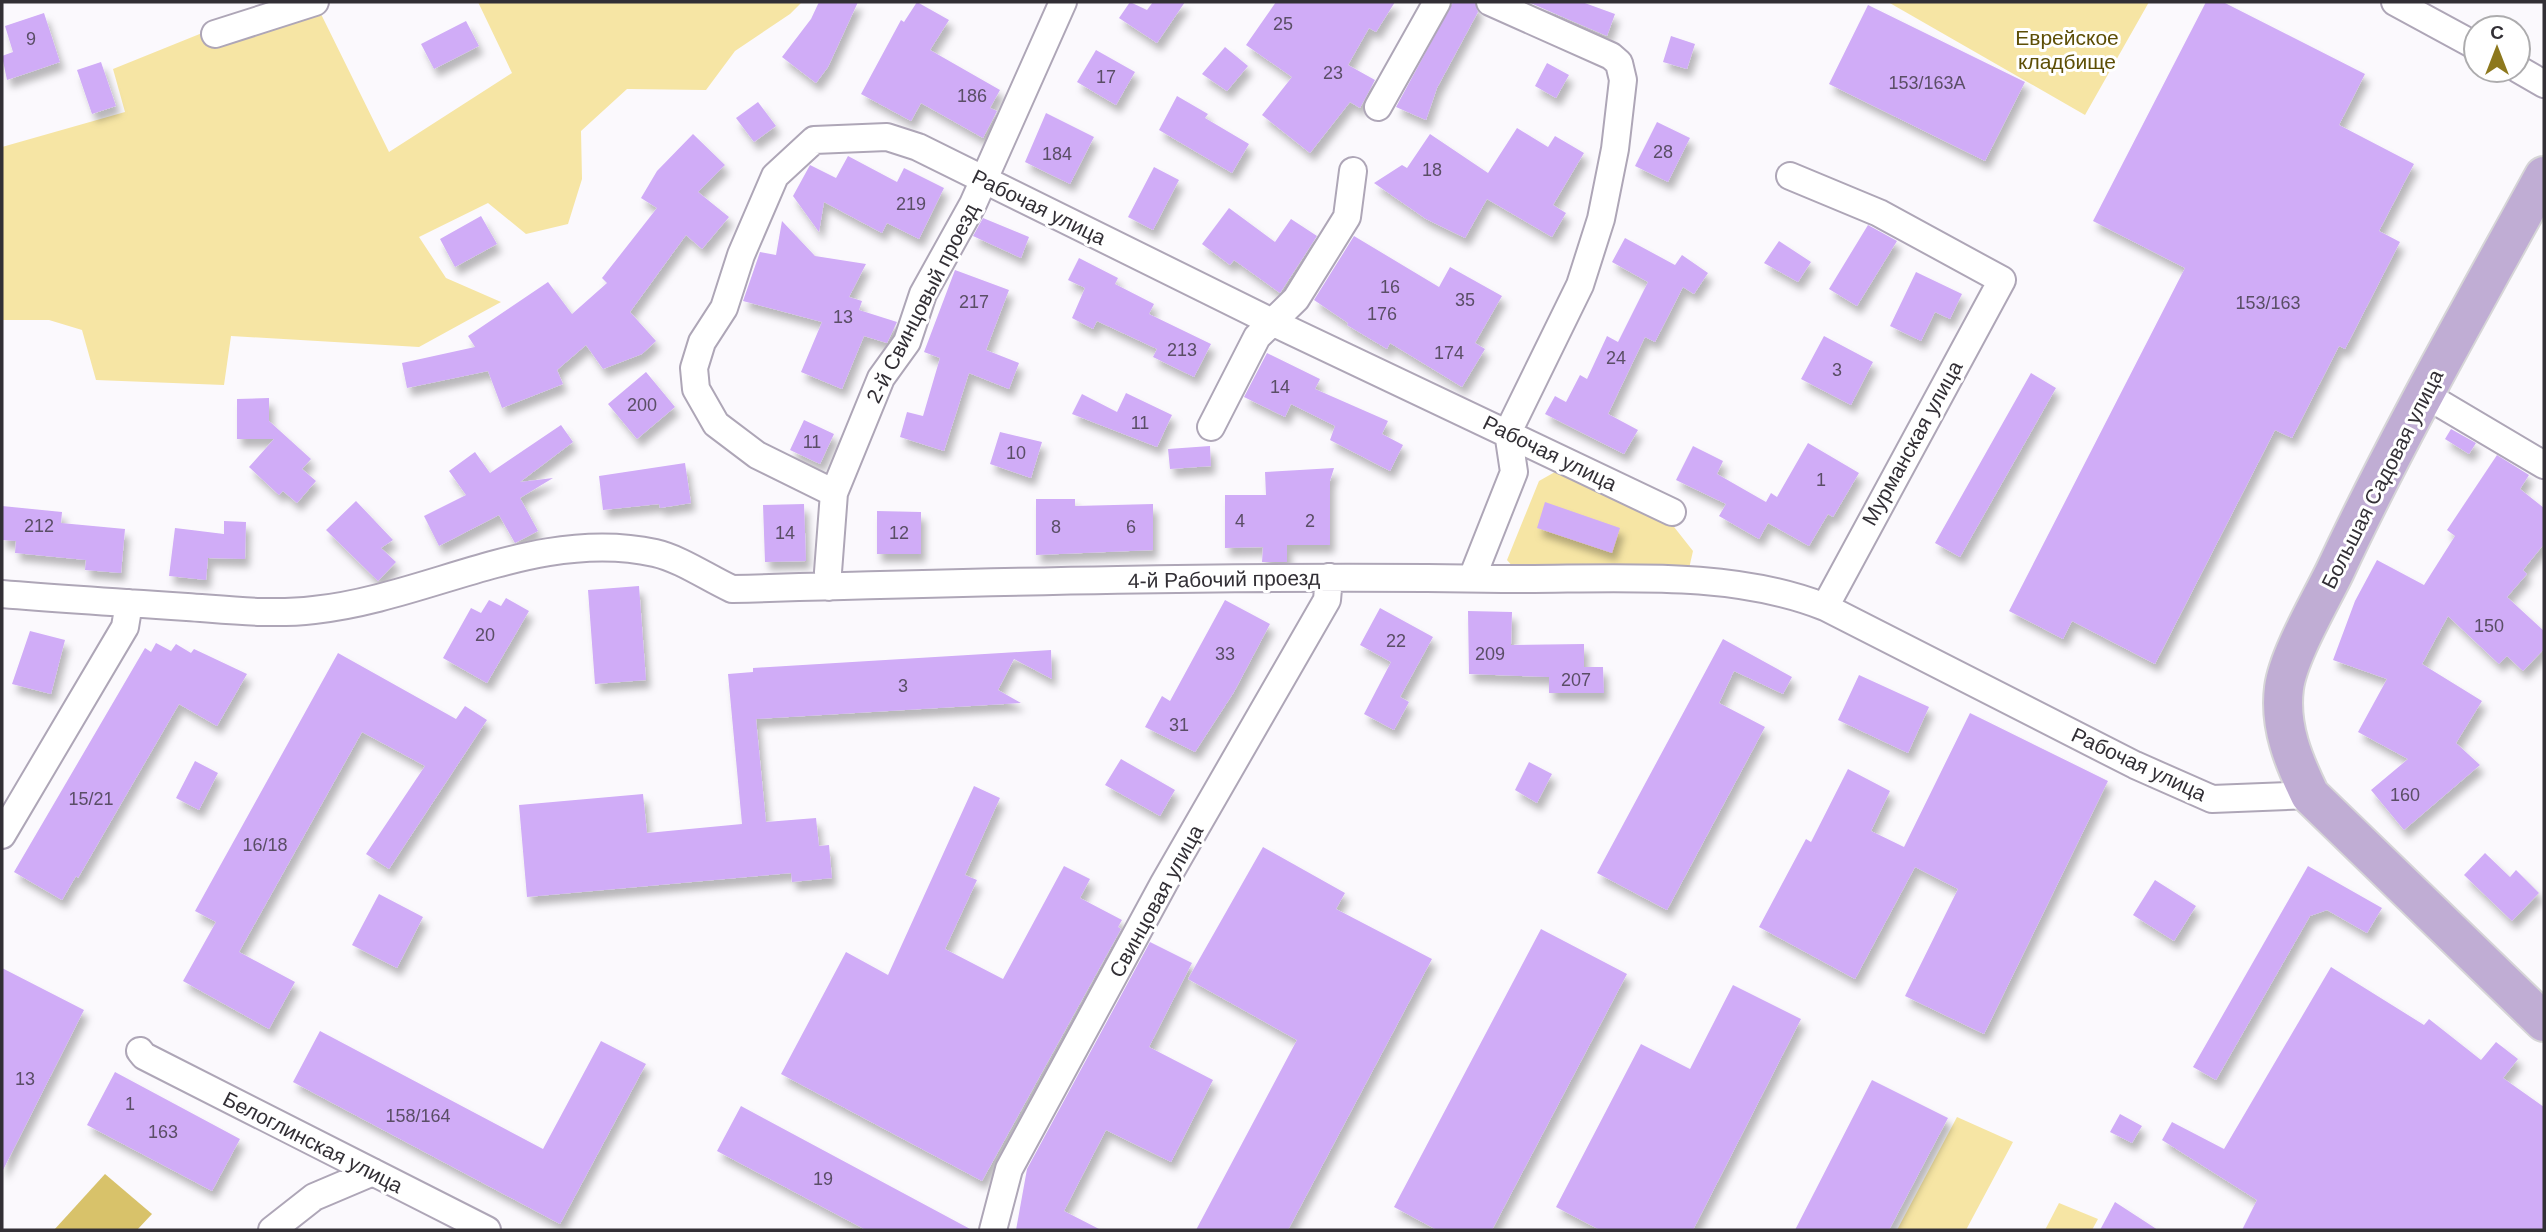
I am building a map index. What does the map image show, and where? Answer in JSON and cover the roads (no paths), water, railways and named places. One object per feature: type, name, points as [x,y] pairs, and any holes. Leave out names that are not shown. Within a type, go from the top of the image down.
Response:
[{"type":"main road","name":"Большая Садовая улица","points":[[2310,795],[2293,760],[2285,726],[2284,687],[2300,643],[2424,394],[2544,176]]},
{"type":"main road","points":[[2310,795],[2544,1022]]},
{"type":"street","points":[[215,34],[316,2]]},
{"type":"street","name":"2-й Свинцовый проезд","points":[[829,587],[834,492],[881,378],[907,342],[922,294],[983,181],[1063,2]]},
{"type":"street","points":[[1378,107],[1437,2]]},
{"type":"street","points":[[1472,578],[1514,472],[1508,432],[1580,285],[1601,219],[1615,149],[1623,80],[1619,63],[1611,56],[1490,2]]},
{"type":"street","points":[[2395,2],[2462,38]]},
{"type":"street","name":"Рабочая улица","points":[[834,492],[757,455],[716,424],[696,389],[694,368],[702,342],[724,308],[741,255],[775,176],[814,140],[887,137],[918,147],[1272,322],[1672,512]]},
{"type":"street","points":[[1211,427],[1257,337],[1296,299],[1347,217],[1353,171]]},
{"type":"street","name":"Мурманская улица","points":[[1790,176],[1879,213],[2001,280],[1825,607]]},
{"type":"street","points":[[2424,394],[2544,465]]},
{"type":"street","name":"4-й Рабочий проезд","points":[[129,603],[266,612],[314,610],[380,599],[534,554],[567,549],[637,550],[659,554],[732,589],[1329,577],[1717,581]]},
{"type":"street","name":"Свинцовая улица","points":[[993,1230],[1009,1169],[1164,883],[1327,600],[1329,577]]},
{"type":"street","name":"Рабочая улица","points":[[1717,581],[1788,593],[1825,607],[2135,765],[2212,799],[2310,795]]},
{"type":"street","points":[[2,594],[129,603],[125,626],[2,835]]},
{"type":"street","name":"Белоглинская улица","points":[[141,1051],[144,1056],[488,1230]]},
{"type":"street","points":[[272,1230],[314,1197],[373,1172]]},
{"type":"park label","name":"Еврейское кладбище","points":[[2067,49]]}]
